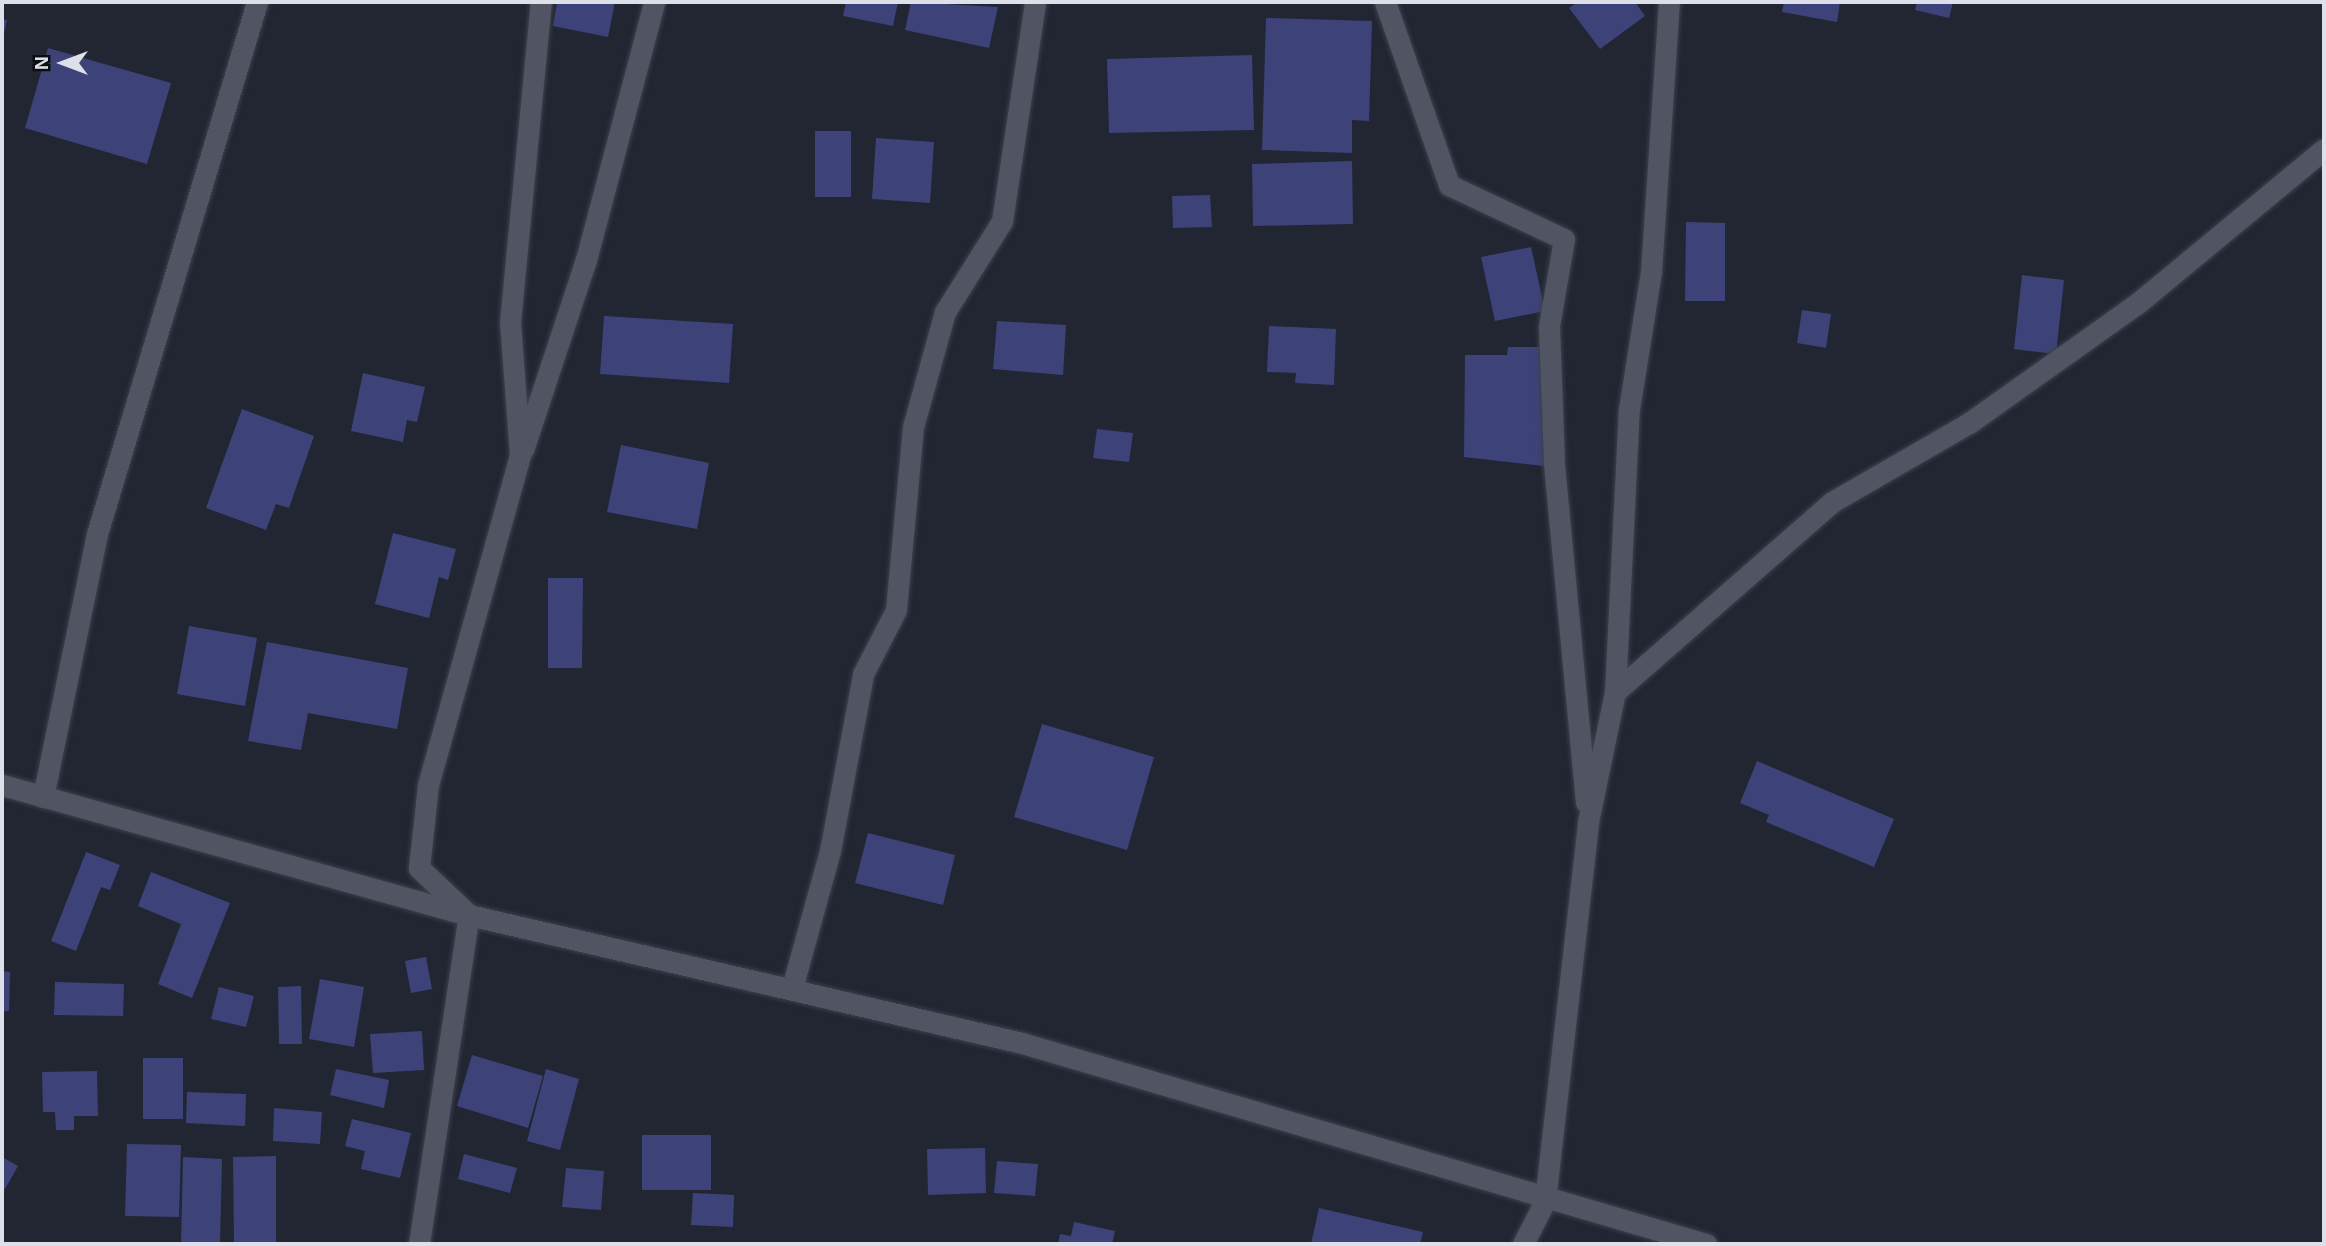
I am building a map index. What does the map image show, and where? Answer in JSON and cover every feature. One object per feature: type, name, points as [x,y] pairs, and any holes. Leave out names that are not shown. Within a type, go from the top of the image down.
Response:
[{"type":"street","points":[[43,797],[97,534],[257,2]]},
{"type":"street","points":[[520,455],[510,322],[541,2]]},
{"type":"street","points":[[469,915],[419,868],[428,785],[520,455],[586,260],[654,2]]},
{"type":"street","points":[[792,988],[830,851],[863,674],[896,610],[913,428],[945,313],[1002,221],[1035,2]]},
{"type":"street","points":[[1385,2],[1449,185],[1564,239],[1549,326],[1554,464],[1588,822]]},
{"type":"street","points":[[1524,1244],[1545,1201],[1588,822],[1615,692],[1629,410],[1651,272],[1670,2]]},
{"type":"street","points":[[1615,692],[1832,502],[1969,423],[2138,303],[2324,149]]},
{"type":"street","points":[[2,785],[469,915],[1022,1042],[1545,1201],[1706,1244]]},
{"type":"street","points":[[419,1244],[469,915]]},
{"type":"building","points":[[557,2],[615,2],[608,37],[553,26]]},
{"type":"building","points":[[846,2],[898,2],[893,26],[843,16]]},
{"type":"building","points":[[911,2],[998,7],[989,48],[905,30]]},
{"type":"building","points":[[1578,2],[1635,2],[1645,16],[1600,49],[1569,8]]},
{"type":"building","points":[[1784,2],[1840,2],[1837,22],[1782,12]]},
{"type":"building","points":[[1917,2],[1953,2],[1949,18],[1915,10]]},
{"type":"building","points":[[1266,18],[1372,21],[1369,121],[1352,120],[1352,153],[1262,150]]},
{"type":"building","points":[[2,19],[7,20],[3,38],[2,38]]},
{"type":"building","points":[[48,48],[171,83],[147,164],[25,128]]},
{"type":"building","points":[[1252,55],[1254,130],[1109,133],[1107,59]]},
{"type":"building","points":[[815,131],[851,131],[851,197],[815,197]]},
{"type":"building","points":[[876,138],[934,142],[930,203],[872,199]]},
{"type":"building","points":[[1352,161],[1353,224],[1253,226],[1252,164]]},
{"type":"building","points":[[1210,195],[1212,227],[1173,228],[1172,196]]},
{"type":"building","points":[[1686,222],[1725,223],[1725,301],[1685,301]]},
{"type":"building","points":[[1531,247],[1545,311],[1495,321],[1481,257]]},
{"type":"building","points":[[2022,275],[2064,280],[2056,354],[2014,349]]},
{"type":"building","points":[[1802,310],[1831,314],[1826,348],[1797,343]]},
{"type":"building","points":[[604,316],[733,324],[729,383],[600,374]]},
{"type":"building","points":[[997,321],[1066,325],[1063,375],[993,369]]},
{"type":"building","points":[[1269,326],[1336,329],[1334,385],[1295,383],[1296,373],[1267,372]]},
{"type":"building","points":[[1508,347],[1545,347],[1544,466],[1464,457],[1465,355],[1507,355]]},
{"type":"building","points":[[363,373],[425,387],[417,422],[407,420],[403,442],[351,431]]},
{"type":"building","points":[[242,409],[314,436],[289,508],[276,504],[266,530],[206,508]]},
{"type":"building","points":[[1097,429],[1133,433],[1129,462],[1093,458]]},
{"type":"building","points":[[621,445],[709,463],[697,529],[607,512]]},
{"type":"building","points":[[393,533],[456,549],[448,580],[439,577],[429,618],[375,604]]},
{"type":"building","points":[[548,578],[583,578],[582,668],[548,668]]},
{"type":"building","points":[[189,626],[257,638],[245,706],[177,694]]},
{"type":"building","points":[[267,642],[408,668],[397,729],[308,713],[301,750],[248,741]]},
{"type":"building","points":[[1042,724],[1154,757],[1127,850],[1014,817]]},
{"type":"building","points":[[1757,761],[1894,819],[1874,867],[1766,822],[1769,815],[1740,803]]},
{"type":"building","points":[[868,833],[955,855],[943,905],[855,883]]},
{"type":"building","points":[[86,852],[120,865],[110,890],[101,887],[76,951],[51,941]]},
{"type":"building","points":[[151,872],[230,903],[192,998],[158,984],[181,924],[138,906]]},
{"type":"building","points":[[426,957],[432,989],[411,993],[405,961]]},
{"type":"building","points":[[2,971],[10,972],[9,1011],[2,1011]]},
{"type":"building","points":[[320,979],[364,987],[354,1047],[309,1039]]},
{"type":"building","points":[[55,982],[124,984],[123,1016],[54,1015]]},
{"type":"building","points":[[301,986],[302,1044],[279,1044],[278,987]]},
{"type":"building","points":[[219,987],[254,996],[246,1027],[211,1019]]},
{"type":"building","points":[[422,1031],[424,1070],[373,1073],[370,1034]]},
{"type":"building","points":[[472,1055],[543,1076],[528,1128],[457,1106]]},
{"type":"building","points":[[143,1058],[183,1058],[183,1119],[143,1119]]},
{"type":"building","points":[[336,1069],[389,1080],[384,1108],[330,1095]]},
{"type":"building","points":[[546,1069],[579,1079],[560,1150],[527,1141]]},
{"type":"building","points":[[97,1071],[98,1116],[74,1116],[74,1130],[56,1130],[55,1112],[43,1112],[42,1072]]},
{"type":"building","points":[[187,1092],[246,1094],[245,1126],[186,1123]]},
{"type":"building","points":[[274,1108],[322,1112],[320,1144],[273,1141]]},
{"type":"building","points":[[352,1119],[411,1133],[400,1178],[361,1169],[365,1151],[345,1146]]},
{"type":"building","points":[[642,1135],[711,1135],[711,1190],[642,1190]]},
{"type":"building","points":[[127,1144],[181,1145],[179,1217],[125,1216]]},
{"type":"building","points":[[985,1148],[986,1193],[928,1195],[927,1149]]},
{"type":"building","points":[[464,1154],[517,1168],[510,1193],[458,1179]]},
{"type":"building","points":[[276,1156],[276,1244],[234,1244],[233,1157]]},
{"type":"building","points":[[2,1157],[18,1166],[5,1189],[2,1187]]},
{"type":"building","points":[[183,1157],[222,1159],[220,1244],[181,1244]]},
{"type":"building","points":[[997,1161],[1038,1164],[1035,1196],[994,1193]]},
{"type":"building","points":[[566,1168],[604,1171],[601,1210],[562,1207]]},
{"type":"building","points":[[693,1193],[734,1195],[733,1227],[691,1225]]},
{"type":"building","points":[[1319,1208],[1423,1232],[1420,1244],[1311,1244]]},
{"type":"building","points":[[1074,1222],[1115,1231],[1112,1244],[1058,1244],[1060,1234],[1071,1236]]}]
